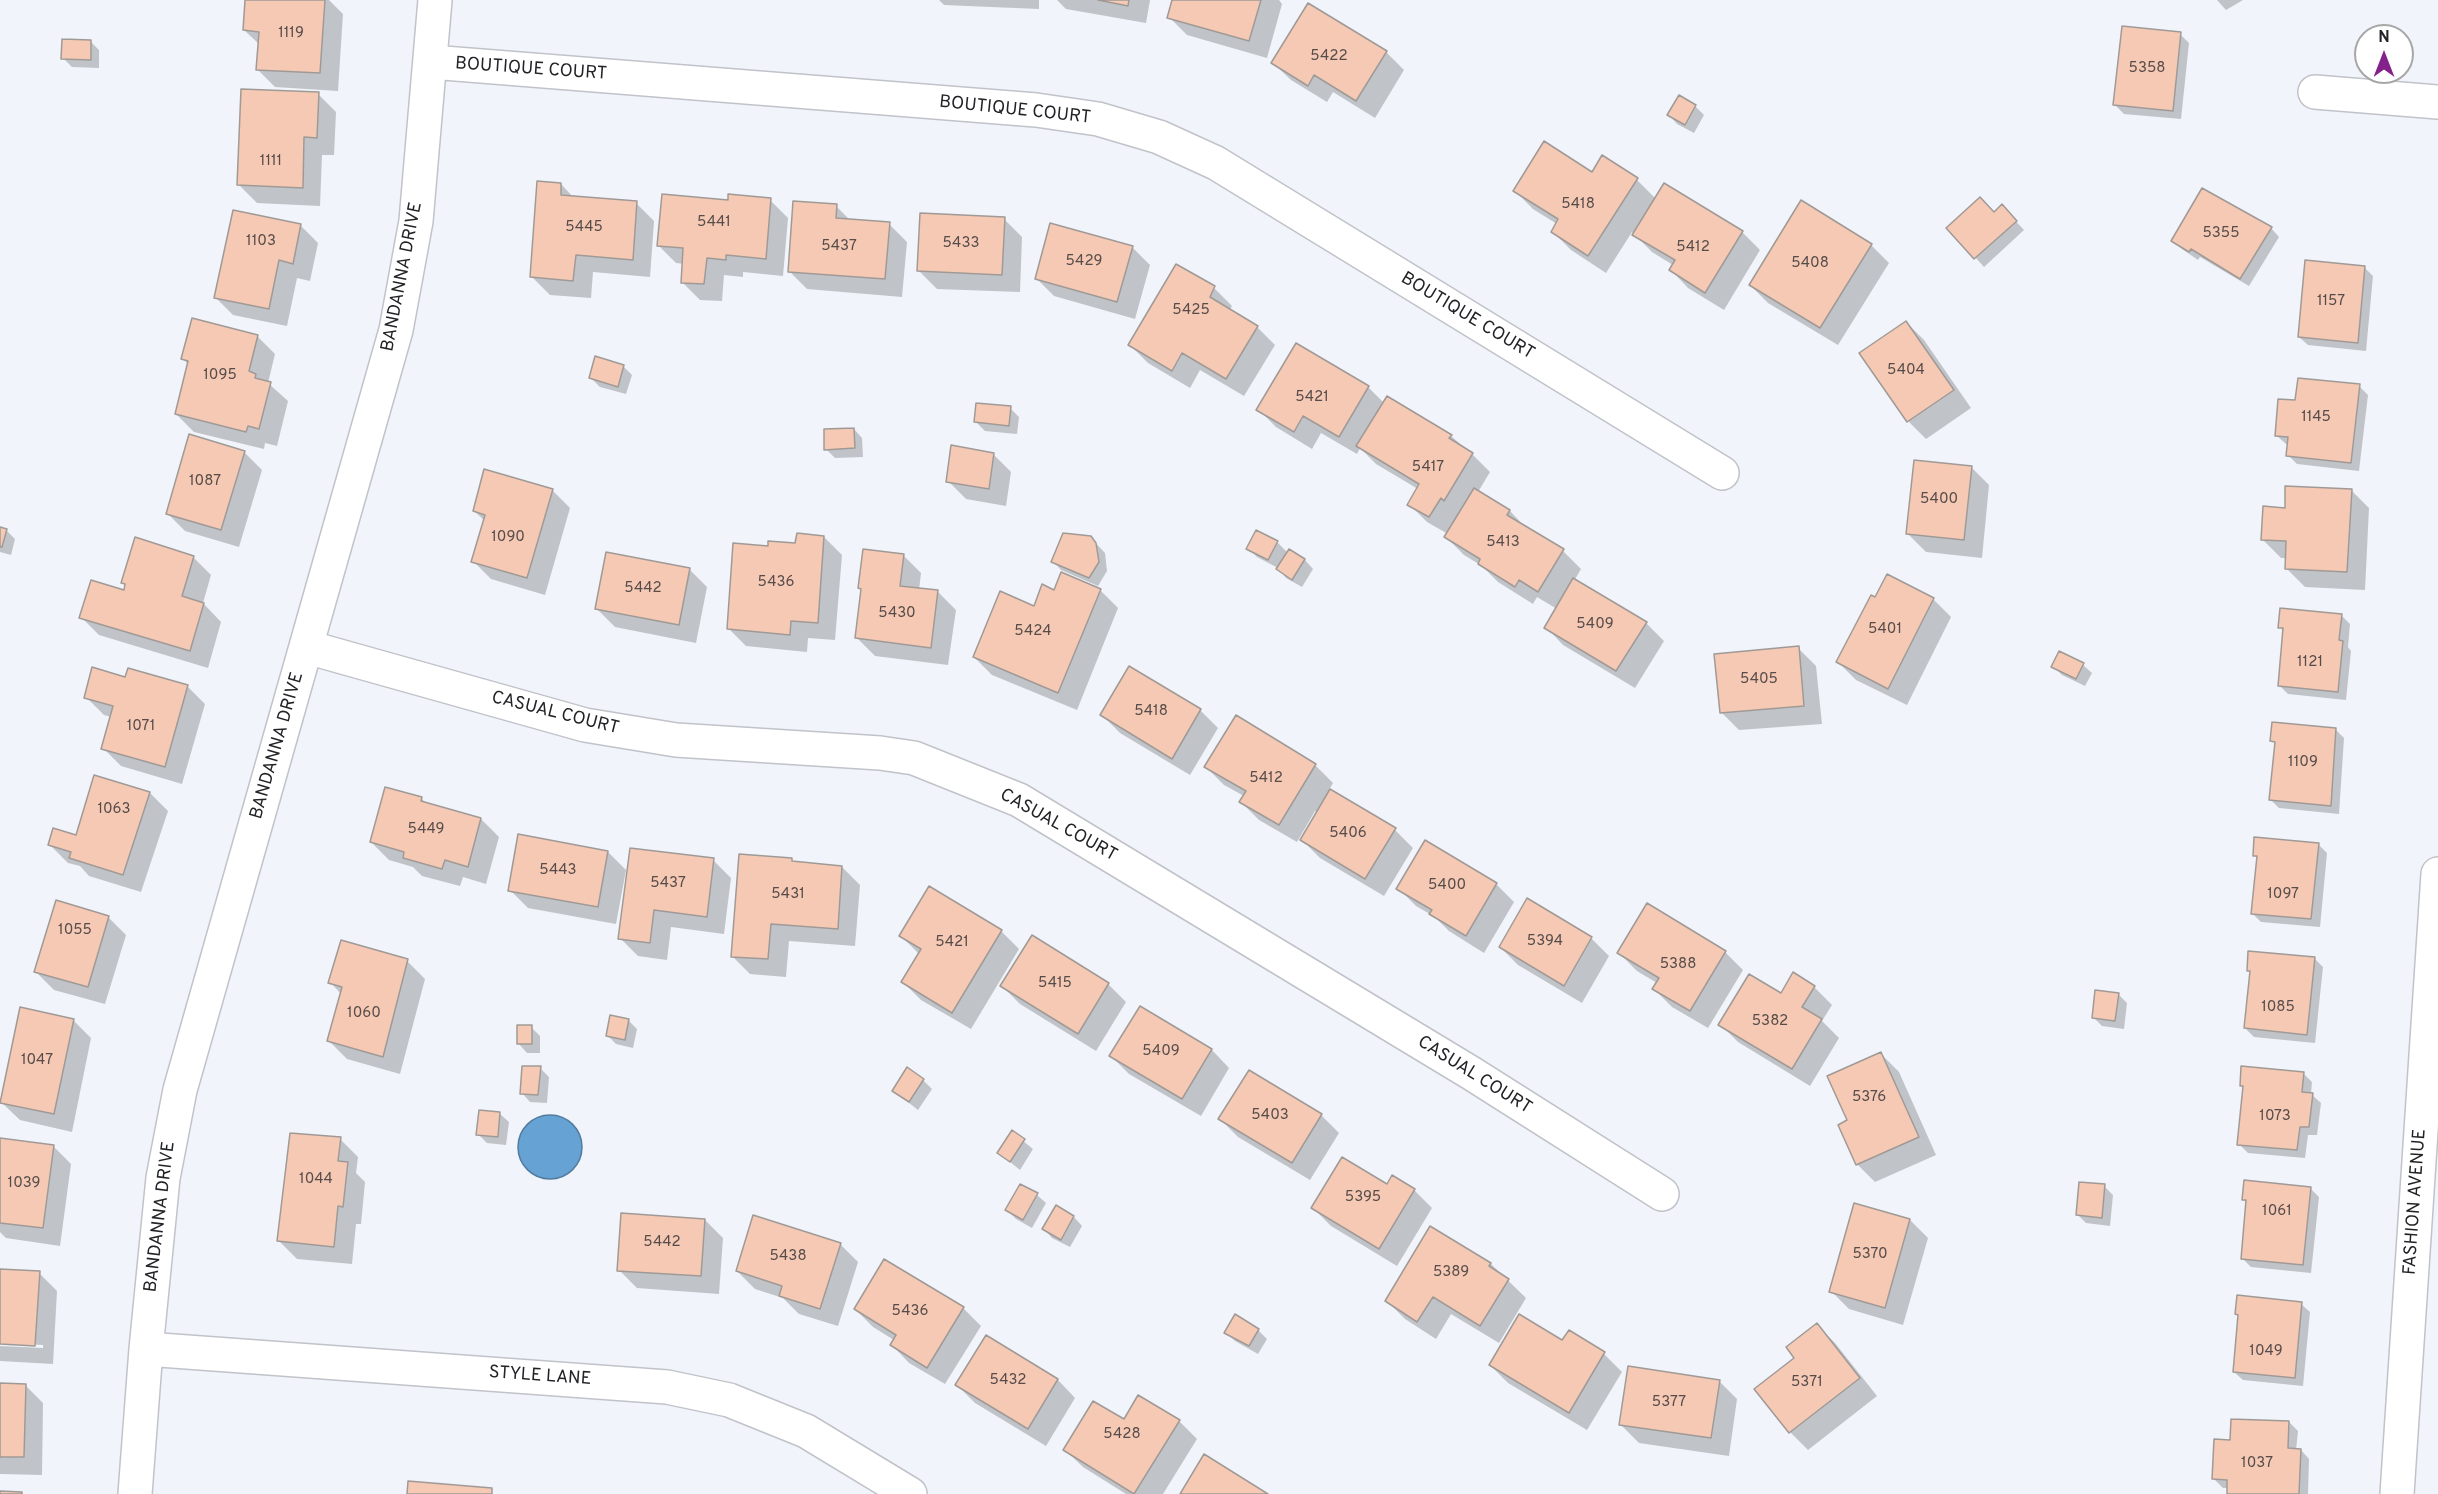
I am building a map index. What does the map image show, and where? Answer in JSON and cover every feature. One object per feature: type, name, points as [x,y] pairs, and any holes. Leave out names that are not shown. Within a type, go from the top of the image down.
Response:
[{"type":"street","name":"BANDANNA DRIVE","points":[[135,1494],[146,1349],[163,1178],[180,1090],[396,330],[416,221],[435,0]]},
{"type":"street","name":"BOUTIQUE COURT","points":[[430,62],[1036,110],[1098,119],[1159,137],[1216,163],[1722,473]]},
{"type":"street","points":[[2316,92],[2438,102]]},
{"type":"street","name":"CASUAL COURT","points":[[307,647],[585,725],[676,740],[880,753],[914,758],[1019,800],[1471,1073],[1662,1194]]},
{"type":"street","name":"FASHION AVENUE","points":[[2397,1494],[2438,874]]},
{"type":"street","name":"STYLE LANE","points":[[146,1349],[667,1387],[729,1400],[806,1431],[910,1494]]},
{"type":"water","points":[[550,1115],[568,1121],[576,1129],[582,1147],[576,1165],[568,1173],[550,1179],[532,1173],[524,1165],[518,1147],[524,1129],[532,1121]]},
{"type":"building","points":[[245,0],[325,0],[320,73],[256,70],[259,32],[243,30]]},
{"type":"building","points":[[1098,0],[1129,0],[1128,6]]},
{"type":"building","points":[[1172,0],[1261,0],[1249,41],[1167,18]]},
{"type":"building","points":[[1308,3],[1387,51],[1356,101],[1314,75],[1308,86],[1271,63]]},
{"type":"building","points":[[2122,26],[2181,32],[2173,111],[2113,105]]},
{"type":"building","points":[[62,39],[91,40],[91,60],[61,59]]},
{"type":"building","points":[[241,89],[319,92],[317,138],[304,137],[303,188],[237,185]]},
{"type":"building","points":[[1679,95],[1696,105],[1685,125],[1667,115]]},
{"type":"building","points":[[1544,141],[1592,172],[1602,155],[1638,178],[1588,256],[1551,232],[1558,219],[1513,191]]},
{"type":"building","points":[[537,181],[561,183],[561,195],[637,201],[633,260],[576,255],[573,281],[530,277]]},
{"type":"building","points":[[1664,183],[1743,231],[1705,293],[1669,270],[1675,260],[1632,235]]},
{"type":"building","points":[[2202,188],[2272,227],[2240,279],[2191,249],[2189,252],[2171,241]]},
{"type":"building","points":[[662,194],[728,200],[728,194],[771,198],[766,259],[726,255],[726,260],[707,258],[704,284],[681,283],[683,248],[657,246]]},
{"type":"building","points":[[1980,197],[1994,212],[2002,204],[2017,221],[1974,259],[1946,228]]},
{"type":"building","points":[[1801,200],[1872,244],[1820,328],[1749,285]]},
{"type":"building","points":[[793,201],[837,204],[836,218],[890,222],[885,279],[788,272]]},
{"type":"building","points":[[233,210],[301,224],[293,264],[279,260],[269,309],[214,298]]},
{"type":"building","points":[[920,213],[1005,217],[1002,275],[917,271]]},
{"type":"building","points":[[1050,223],[1133,246],[1117,302],[1035,279]]},
{"type":"building","points":[[2305,260],[2365,266],[2358,343],[2298,337]]},
{"type":"building","points":[[1176,264],[1215,286],[1210,297],[1258,326],[1226,379],[1182,353],[1172,371],[1128,345]]},
{"type":"building","points":[[192,318],[258,335],[249,371],[256,374],[255,378],[271,382],[259,429],[248,426],[246,432],[175,414],[188,361],[181,359]]},
{"type":"building","points":[[1906,321],[1954,390],[1907,422],[1859,353]]},
{"type":"building","points":[[1296,343],[1369,386],[1339,437],[1303,416],[1294,432],[1256,410]]},
{"type":"building","points":[[595,356],[624,365],[618,387],[589,378]]},
{"type":"building","points":[[2298,378],[2360,384],[2351,463],[2286,456],[2288,437],[2275,436],[2278,399],[2295,400]]},
{"type":"building","points":[[1387,396],[1452,435],[1449,438],[1473,453],[1444,501],[1441,498],[1429,517],[1407,505],[1419,484],[1356,446]]},
{"type":"building","points":[[976,403],[1011,406],[1009,426],[974,422]]},
{"type":"building","points":[[854,428],[855,448],[824,450],[824,429]]},
{"type":"building","points":[[189,434],[245,451],[221,530],[166,514]]},
{"type":"building","points":[[951,445],[994,453],[989,489],[946,482]]},
{"type":"building","points":[[1914,460],[1972,466],[1964,540],[1906,534]]},
{"type":"building","points":[[484,469],[553,489],[527,578],[471,562],[485,515],[473,511]]},
{"type":"building","points":[[2285,486],[2352,489],[2347,572],[2285,569],[2286,541],[2261,540],[2263,506],[2285,508]]},
{"type":"building","points":[[1474,488],[1510,510],[1507,515],[1564,549],[1538,592],[1519,580],[1515,587],[1478,564],[1480,559],[1444,537]]},
{"type":"building","points":[[0,527],[7,529],[2,547],[0,547]]},
{"type":"building","points":[[1256,530],[1278,541],[1268,560],[1246,549]]},
{"type":"building","points":[[797,533],[824,536],[818,623],[791,621],[790,635],[727,629],[733,543],[768,546],[768,541],[795,543]]},
{"type":"building","points":[[1063,533],[1091,536],[1096,543],[1099,562],[1089,578],[1051,562]]},
{"type":"building","points":[[135,537],[194,556],[182,596],[204,603],[190,651],[79,618],[91,580],[124,590],[125,584],[121,583]]},
{"type":"building","points":[[863,549],[904,554],[900,586],[938,590],[931,648],[855,638]]},
{"type":"building","points":[[1289,549],[1305,559],[1292,580],[1276,569]]},
{"type":"building","points":[[606,552],[690,568],[679,625],[595,609]]},
{"type":"building","points":[[1061,572],[1101,589],[1058,693],[973,657],[1000,591],[1034,606],[1042,584],[1054,590]]},
{"type":"building","points":[[1887,574],[1934,598],[1888,689],[1836,662],[1871,595],[1875,597]]},
{"type":"building","points":[[1573,578],[1647,622],[1616,671],[1544,628]]},
{"type":"building","points":[[2280,608],[2342,614],[2339,640],[2343,641],[2338,692],[2278,686],[2283,628],[2278,628]]},
{"type":"building","points":[[1799,646],[1804,706],[1720,713],[1714,654]]},
{"type":"building","points":[[2059,651],[2084,663],[2076,679],[2051,667]]},
{"type":"building","points":[[1129,666],[1201,709],[1172,759],[1100,715]]},
{"type":"building","points":[[92,667],[125,677],[128,668],[188,685],[165,767],[101,749],[113,706],[84,698]]},
{"type":"building","points":[[1236,715],[1316,764],[1279,825],[1239,802],[1246,791],[1204,767]]},
{"type":"building","points":[[2272,722],[2336,728],[2331,806],[2269,800],[2275,742],[2270,741]]},
{"type":"building","points":[[94,775],[150,792],[123,875],[69,858],[71,852],[48,845],[53,828],[76,835]]},
{"type":"building","points":[[385,787],[422,797],[421,801],[481,818],[468,867],[445,860],[442,869],[403,858],[404,852],[370,842]]},
{"type":"building","points":[[1330,789],[1396,828],[1365,879],[1300,840]]},
{"type":"building","points":[[518,834],[608,851],[598,907],[508,891]]},
{"type":"building","points":[[2254,837],[2319,843],[2311,919],[2251,914],[2257,856],[2253,856]]},
{"type":"building","points":[[1425,840],[1497,883],[1466,936],[1429,914],[1432,910],[1396,889]]},
{"type":"building","points":[[630,848],[714,858],[707,917],[654,910],[650,943],[618,939]]},
{"type":"building","points":[[739,854],[792,858],[792,861],[842,866],[838,929],[771,924],[768,959],[731,957]]},
{"type":"building","points":[[929,886],[1002,930],[952,1013],[901,982],[921,949],[899,936]]},
{"type":"building","points":[[1527,898],[1592,937],[1564,986],[1499,947]]},
{"type":"building","points":[[56,900],[109,916],[88,987],[34,972]]},
{"type":"building","points":[[1647,903],[1726,951],[1690,1011],[1652,989],[1659,978],[1617,953]]},
{"type":"building","points":[[1032,935],[1109,983],[1078,1034],[1000,986]]},
{"type":"building","points":[[341,940],[408,959],[383,1057],[327,1041],[342,987],[328,983]]},
{"type":"building","points":[[2248,951],[2315,957],[2307,1035],[2244,1028],[2250,971],[2247,971]]},
{"type":"building","points":[[1793,972],[1815,986],[1802,1007],[1822,1019],[1792,1069],[1718,1025],[1749,974],[1781,993]]},
{"type":"building","points":[[2095,990],[2119,993],[2115,1021],[2092,1018]]},
{"type":"building","points":[[1140,1006],[1212,1049],[1182,1099],[1109,1056]]},
{"type":"building","points":[[20,1007],[74,1019],[54,1114],[0,1103]]},
{"type":"building","points":[[610,1015],[629,1019],[625,1040],[606,1036]]},
{"type":"building","points":[[517,1025],[532,1025],[532,1044],[517,1044]]},
{"type":"building","points":[[1881,1052],[1919,1137],[1856,1165],[1838,1125],[1847,1120],[1827,1076]]},
{"type":"building","points":[[522,1066],[541,1066],[538,1095],[520,1094]]},
{"type":"building","points":[[2241,1066],[2304,1072],[2302,1092],[2313,1093],[2309,1127],[2300,1127],[2297,1150],[2237,1145],[2243,1086],[2240,1086]]},
{"type":"building","points":[[907,1067],[924,1079],[909,1102],[892,1091]]},
{"type":"building","points":[[1249,1070],[1322,1114],[1292,1163],[1218,1119]]},
{"type":"building","points":[[479,1110],[500,1112],[498,1137],[476,1135]]},
{"type":"building","points":[[1012,1130],[1025,1139],[1010,1162],[997,1153]]},
{"type":"building","points":[[290,1133],[341,1137],[338,1161],[348,1162],[343,1207],[338,1206],[334,1247],[277,1241]]},
{"type":"building","points":[[0,1138],[54,1145],[43,1228],[0,1223]]},
{"type":"building","points":[[1342,1157],[1387,1184],[1392,1175],[1415,1189],[1379,1249],[1311,1208]]},
{"type":"building","points":[[2244,1180],[2311,1187],[2303,1265],[2241,1259],[2246,1200],[2242,1200]]},
{"type":"building","points":[[2079,1182],[2105,1184],[2102,1218],[2076,1215]]},
{"type":"building","points":[[1020,1184],[1038,1193],[1023,1220],[1005,1210]]},
{"type":"building","points":[[1854,1203],[1910,1219],[1885,1308],[1829,1292]]},
{"type":"building","points":[[1056,1205],[1074,1216],[1061,1240],[1042,1229]]},
{"type":"building","points":[[621,1213],[705,1219],[701,1276],[617,1271]]},
{"type":"building","points":[[753,1215],[841,1243],[820,1309],[779,1296],[782,1286],[736,1271]]},
{"type":"building","points":[[1430,1226],[1491,1263],[1489,1266],[1509,1279],[1480,1326],[1433,1297],[1417,1322],[1385,1301]]},
{"type":"building","points":[[884,1259],[964,1307],[927,1368],[890,1345],[896,1335],[854,1309]]},
{"type":"building","points":[[0,1269],[40,1271],[35,1346],[0,1344]]},
{"type":"building","points":[[2237,1295],[2302,1302],[2295,1378],[2233,1372],[2238,1315],[2235,1314]]},
{"type":"building","points":[[1235,1314],[1259,1329],[1249,1346],[1224,1333]]},
{"type":"building","points":[[1519,1314],[1562,1340],[1569,1330],[1605,1352],[1569,1413],[1489,1365]]},
{"type":"building","points":[[1817,1323],[1860,1378],[1789,1433],[1754,1389],[1794,1358],[1786,1347]]},
{"type":"building","points":[[986,1335],[1058,1379],[1028,1429],[955,1385]]},
{"type":"building","points":[[1628,1366],[1720,1380],[1711,1438],[1619,1425]]},
{"type":"building","points":[[0,1383],[26,1384],[24,1457],[0,1457]]},
{"type":"building","points":[[1138,1395],[1180,1420],[1134,1494],[1063,1450],[1093,1401],[1124,1419]]},
{"type":"building","points":[[2231,1419],[2289,1421],[2288,1448],[2301,1449],[2299,1494],[2227,1494],[2227,1480],[2212,1479],[2214,1439],[2230,1440]]},
{"type":"building","points":[[1204,1454],[1268,1494],[1180,1494]]},
{"type":"building","points":[[408,1481],[492,1488],[492,1494],[407,1494]]},
{"type":"building","points":[[0,1491],[22,1492],[22,1494],[0,1494]]}]
